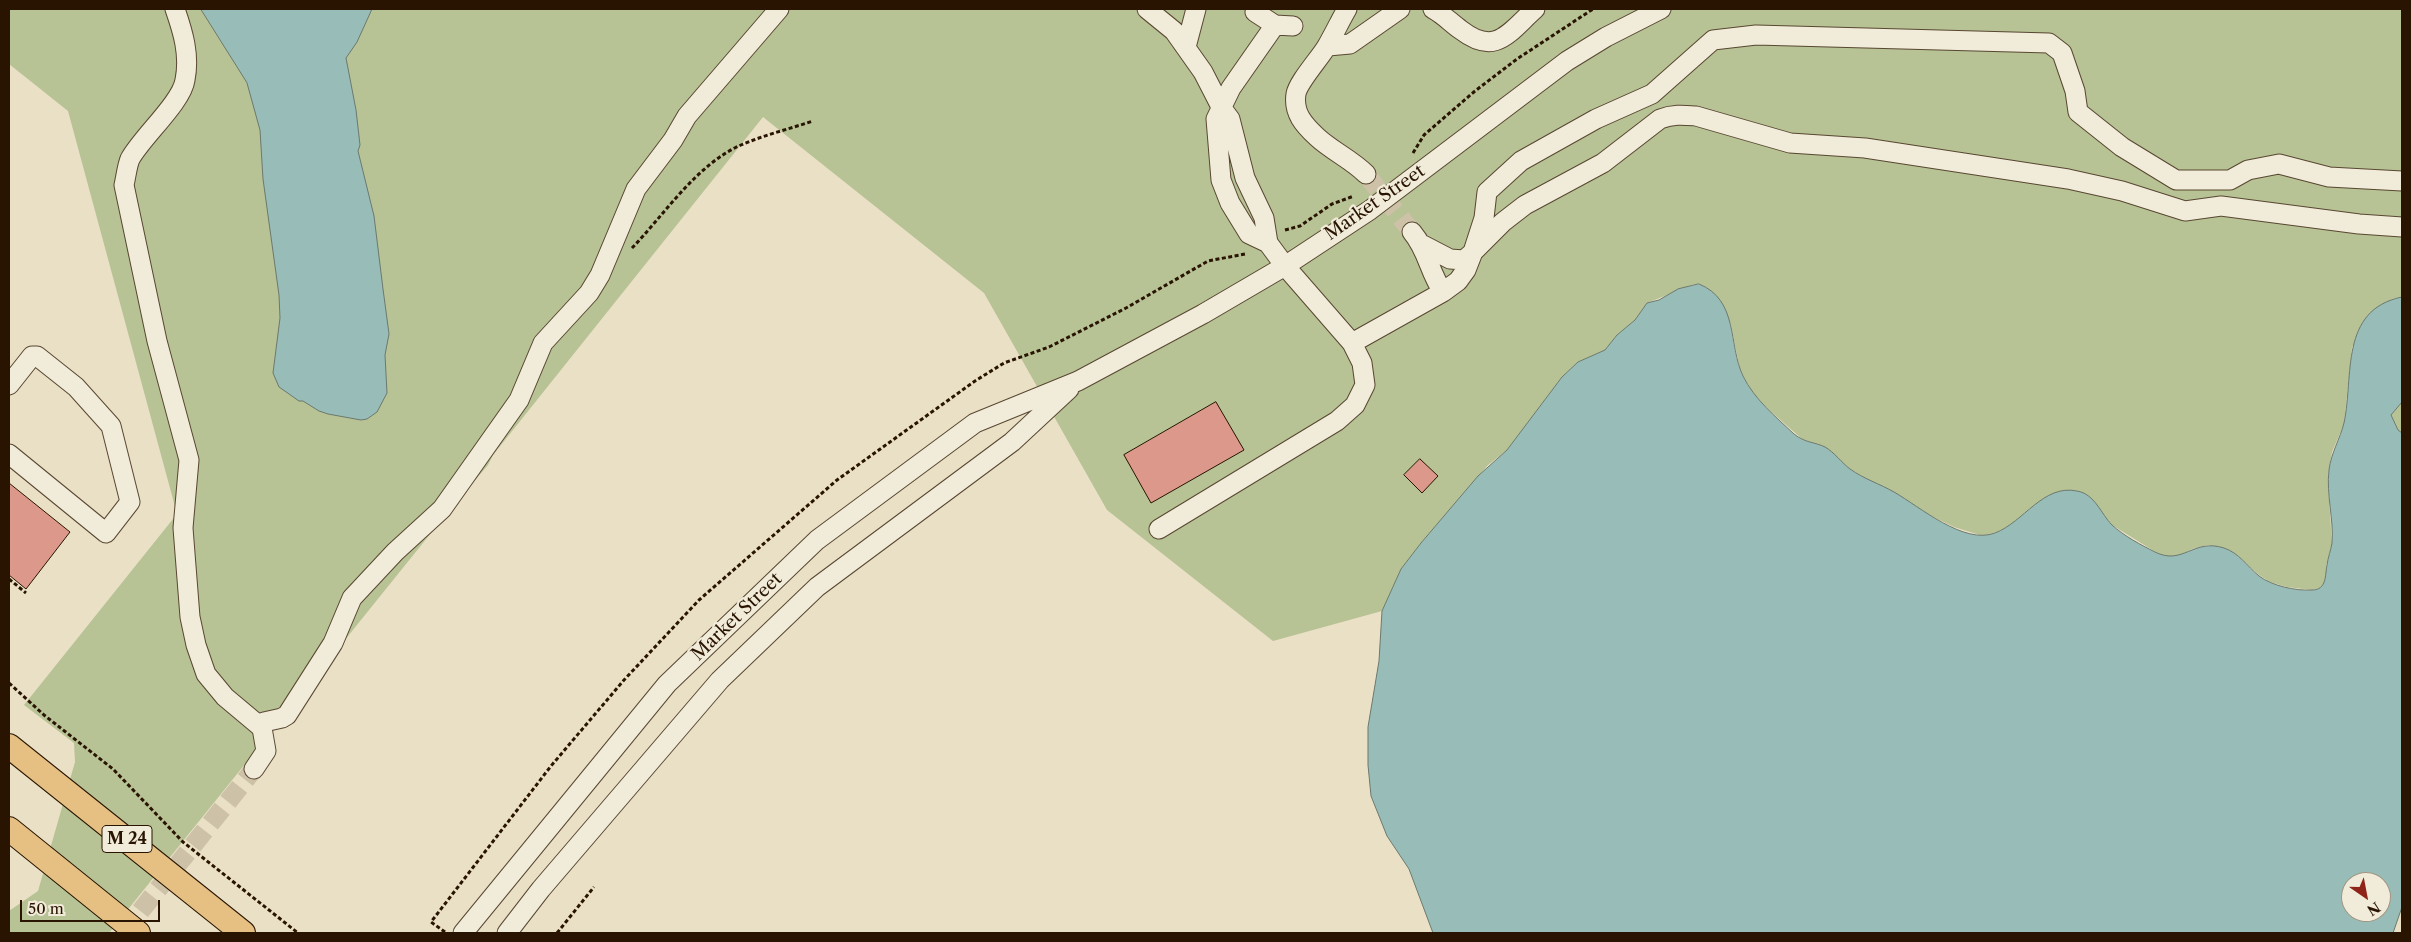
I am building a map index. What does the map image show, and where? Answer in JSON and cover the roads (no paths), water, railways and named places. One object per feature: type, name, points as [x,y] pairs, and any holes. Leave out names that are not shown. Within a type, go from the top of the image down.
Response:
[{"type":"main road","name":"M 24","points":[[9,746],[243,933]]},
{"type":"main road","points":[[9,764],[126,857],[148,857]]},
{"type":"main road","points":[[9,829],[138,933]]},
{"type":"street","points":[[175,9],[187,54],[185,82],[170,107],[130,159],[124,185],[157,341],[189,460],[183,528],[190,616],[196,645],[206,674],[225,698],[262,728]]},
{"type":"street","points":[[254,769],[266,750],[262,728],[264,722],[282,718],[286,715],[333,643],[352,598],[371,576],[442,509],[454,493],[519,400],[543,343],[589,293],[600,275],[636,189],[694,106],[779,9]]},
{"type":"street","points":[[1147,9],[1174,31],[1203,72],[1221,107]]},
{"type":"street","points":[[1186,47],[1196,9]]},
{"type":"street","points":[[1347,9],[1328,46],[1296,92],[1298,114],[1318,138],[1356,164],[1366,174]]},
{"type":"street","points":[[1328,46],[1350,44],[1400,9]]},
{"type":"street","points":[[1433,9],[1445,15],[1461,31],[1486,43],[1502,40],[1535,9]]},
{"type":"street","name":"Market Street","points":[[463,933],[668,684],[817,540],[975,423],[1078,381],[1202,314],[1285,266],[1370,210],[1567,61],[1606,37],[1661,9]]},
{"type":"street","points":[[1159,529],[1337,421],[1355,404],[1365,386],[1362,363],[1352,343],[1285,266],[1268,243],[1249,234],[1230,203],[1221,180],[1216,119],[1231,88],[1284,26],[1255,12]]},
{"type":"street","points":[[1352,343],[1443,292],[1458,281],[1466,270],[1473,252],[1484,218],[1487,192],[1521,161],[1596,119],[1652,94],[1713,40],[1756,35],[2049,44],[2062,53],[2075,92],[2078,112],[2122,147],[2176,180],[2230,180],[2248,170],[2278,164],[2329,177],[2402,181]]},
{"type":"street","points":[[1443,292],[1436,282],[1418,238],[1450,259],[1464,260],[1503,222],[1525,205],[1587,173],[1660,119],[1670,115],[1682,114],[1696,116],[1790,143],[1865,148],[2068,179],[2122,191],[2185,210],[2222,206],[2359,224],[2402,227]]},
{"type":"street","points":[[9,385],[32,356],[37,356],[76,387],[111,426],[130,502],[106,533],[9,454]]},
{"type":"street","name":"Market Street","points":[[508,933],[541,889],[720,680],[817,587],[1012,442],[1078,381]]},
{"type":"water","points":[[201,9],[372,9],[357,42],[346,58],[356,110],[360,145],[358,151],[374,216],[389,334],[385,355],[387,393],[377,412],[367,419],[361,420],[319,411],[303,401],[299,401],[279,387],[273,373],[280,318],[279,295],[263,179],[260,130],[247,83]]},
{"type":"water","points":[[1699,284],[1712,291],[1721,301],[1727,312],[1738,364],[1743,376],[1753,392],[1766,407],[1794,434],[1802,439],[1825,447],[1855,473],[1894,492],[1929,515],[1956,529],[1970,534],[1983,535],[1995,533],[2015,521],[2044,498],[2065,490],[2077,491],[2089,496],[2108,521],[2117,529],[2155,552],[2173,556],[2204,546],[2224,548],[2239,556],[2264,580],[2292,589],[2306,590],[2317,589],[2323,585],[2332,543],[2328,479],[2332,458],[2344,423],[2353,347],[2359,330],[2368,316],[2382,304],[2402,297],[2402,402],[2391,415],[2398,430],[2402,433],[2402,907],[2393,933],[1433,933],[1409,869],[1387,836],[1371,796],[1368,765],[1368,727],[1379,661],[1382,611],[1401,569],[1421,543],[1478,476],[1507,450],[1562,377],[1578,362],[1605,350],[1617,335],[1635,320],[1647,303],[1659,300],[1678,289]]},
{"type":"tunnel","points":[[1366,174],[1412,232]]},
{"type":"tunnel","points":[[123,933],[254,769]]}]
